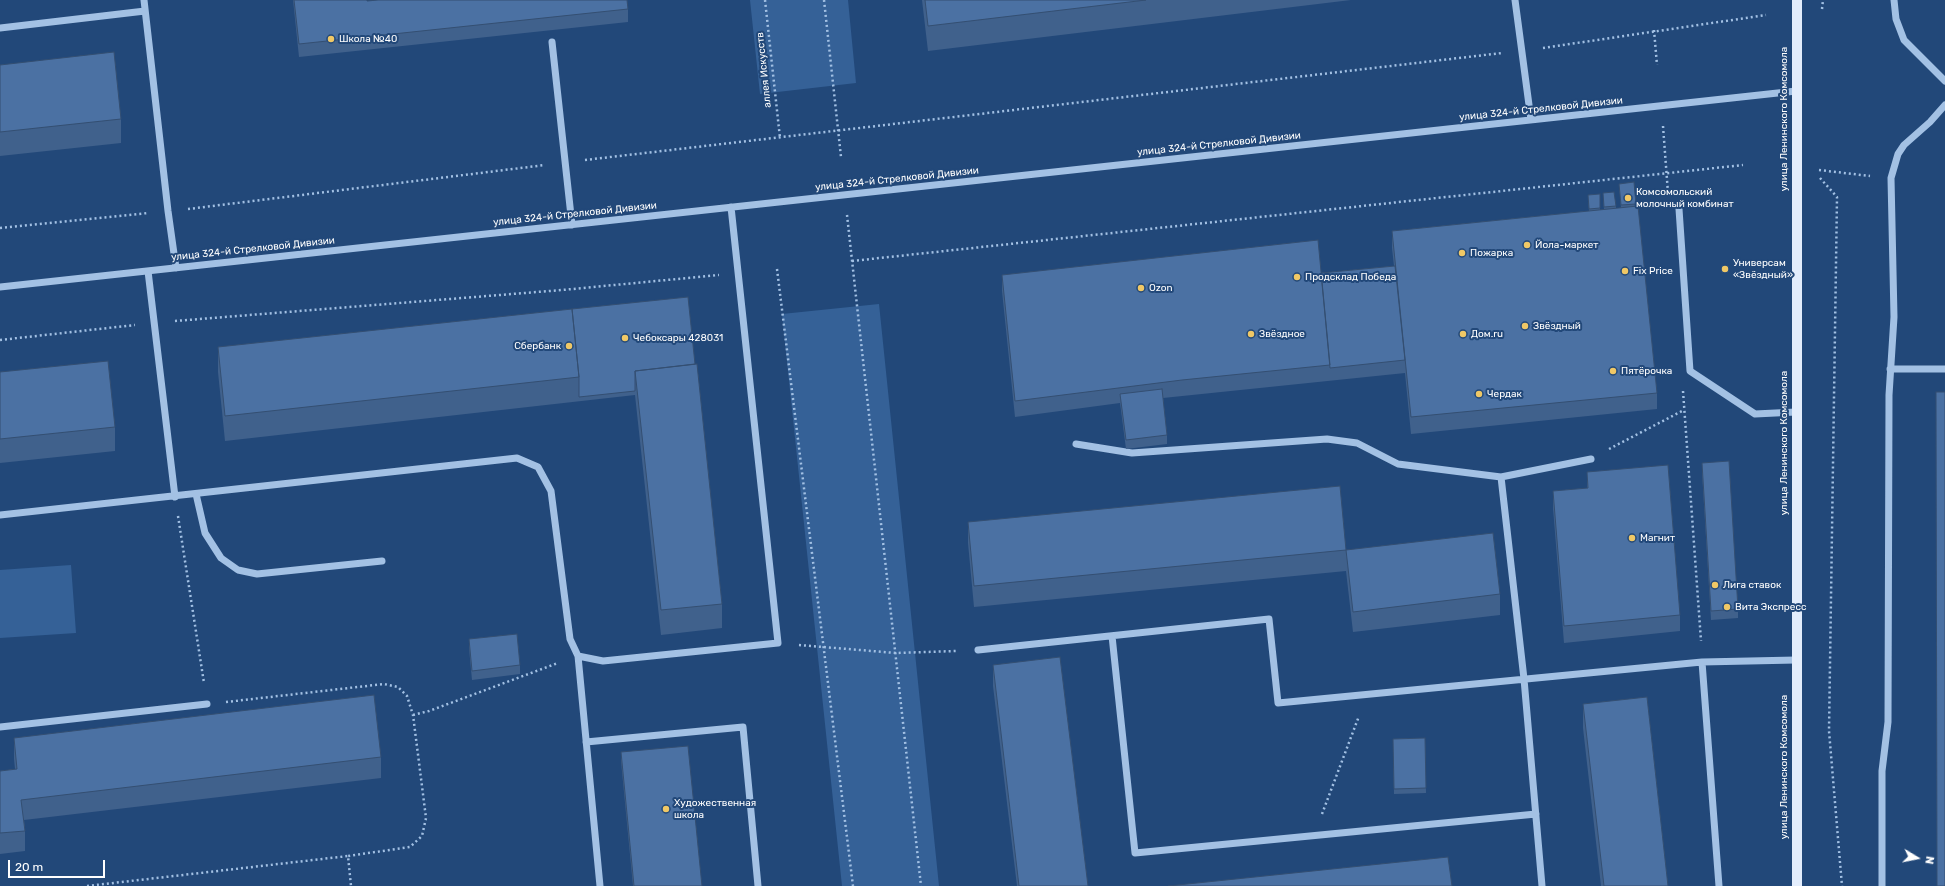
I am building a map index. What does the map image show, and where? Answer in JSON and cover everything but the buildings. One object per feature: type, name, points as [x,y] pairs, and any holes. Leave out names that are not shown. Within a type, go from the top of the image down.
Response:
[{"type":"main road","name":"улица Ленинского Комсомола","points":[[1797,0],[1797,886]]},
{"type":"street","points":[[144,0],[176,268]]},
{"type":"street","points":[[1515,0],[1531,120]]},
{"type":"street","points":[[1894,0],[1896,19],[1904,40],[1945,81]]},
{"type":"street","points":[[0,28],[145,11]]},
{"type":"street","points":[[552,42],[572,225]]},
{"type":"street","name":"улица 324-й Стрелковой Дивизии","points":[[0,287],[1796,91]]},
{"type":"street","points":[[1882,886],[1882,771],[1888,722],[1890,369],[1894,317],[1891,178],[1898,154],[1904,145],[1930,122],[1945,105]]},
{"type":"street","points":[[578,656],[603,660],[778,643],[731,207]]},
{"type":"street","points":[[1679,209],[1690,371],[1755,414],[1796,412]]},
{"type":"street","points":[[148,271],[175,497]]},
{"type":"street","points":[[1890,369],[1945,368]]},
{"type":"street","points":[[1076,444],[1132,453],[1328,439],[1357,443],[1398,464],[1501,478],[1591,459]]},
{"type":"street","points":[[0,515],[175,497],[517,458],[538,467],[551,491],[570,639],[578,656],[600,886]]},
{"type":"street","points":[[1501,478],[1524,679],[1542,886]]},
{"type":"street","points":[[196,494],[205,533],[221,558],[238,570],[257,574],[382,561]]},
{"type":"street","points":[[978,650],[1269,619],[1278,704],[1702,662],[1796,660]]},
{"type":"street","points":[[1112,636],[1135,853],[1536,814]]},
{"type":"street","points":[[1702,662],[1719,886]]},
{"type":"street","points":[[0,727],[207,704]]},
{"type":"street","points":[[586,742],[743,727],[758,886]]},
{"type":"path","name":"аллея Искусств","points":[[765,0],[780,138]]},
{"type":"path","points":[[824,0],[841,157]]},
{"type":"path","points":[[1822,8],[1823,0]]},
{"type":"path","points":[[0,228],[168,211],[565,162],[1522,51],[1654,30],[1766,15]]},
{"type":"path","points":[[1654,30],[1657,65]]},
{"type":"path","points":[[852,261],[1743,165]]},
{"type":"path","points":[[1813,170],[1891,178]]},
{"type":"path","points":[[1818,175],[1837,197],[1829,731],[1842,886]]},
{"type":"path","points":[[847,215],[921,886]]},
{"type":"path","points":[[777,269],[853,886]]},
{"type":"path","points":[[0,340],[155,322],[562,290],[738,273]]},
{"type":"path","points":[[1591,459],[1684,410]]},
{"type":"path","points":[[87,886],[348,856],[410,847],[422,836],[426,818],[413,715],[407,696],[398,687],[384,684],[207,704],[175,497]]},
{"type":"path","points":[[778,643],[896,653],[978,650]]},
{"type":"path","points":[[413,715],[429,711],[578,656]]},
{"type":"path","points":[[1314,835],[1367,695]]},
{"type":"path","points":[[348,856],[351,886]]},
{"type":"shaded area","points":[[750,0],[848,0],[856,83],[760,94]]},
{"type":"shaded area","points":[[879,304],[939,886],[842,886],[782,314]]},
{"type":"shaded area","points":[[71,565],[76,633],[0,638],[0,570]]},
{"type":"place","name":"Школа №40","points":[[331,39]]},
{"type":"place","name":"Комсомольский молочный комбинат","points":[[1628,198]]},
{"type":"place","name":"Йола-маркет","points":[[1527,245]]},
{"type":"place","name":"Пожарка","points":[[1462,253]]},
{"type":"place","name":"Универсам «Звёздный»","points":[[1725,269]]},
{"type":"place","name":"Fix Price","points":[[1625,271]]},
{"type":"place","name":"Продсклад Победа","points":[[1297,277]]},
{"type":"place","name":"Ozon","points":[[1141,288]]},
{"type":"place","name":"Звёздный","points":[[1525,326]]},
{"type":"place","name":"Звёздное","points":[[1251,334]]},
{"type":"place","name":"Дом.ru","points":[[1463,334]]},
{"type":"place","name":"Чебоксары 428031","points":[[625,338]]},
{"type":"place","name":"Сбербанк","points":[[569,346]]},
{"type":"place","name":"Пятёрочка","points":[[1613,371]]},
{"type":"place","name":"Чердак","points":[[1479,394]]},
{"type":"place","name":"Магнит","points":[[1632,538]]},
{"type":"place","name":"Лига ставок","points":[[1715,585]]},
{"type":"place","name":"Вита Экспресс","points":[[1727,607]]},
{"type":"place","name":"Художественная школа","points":[[666,809]]}]
